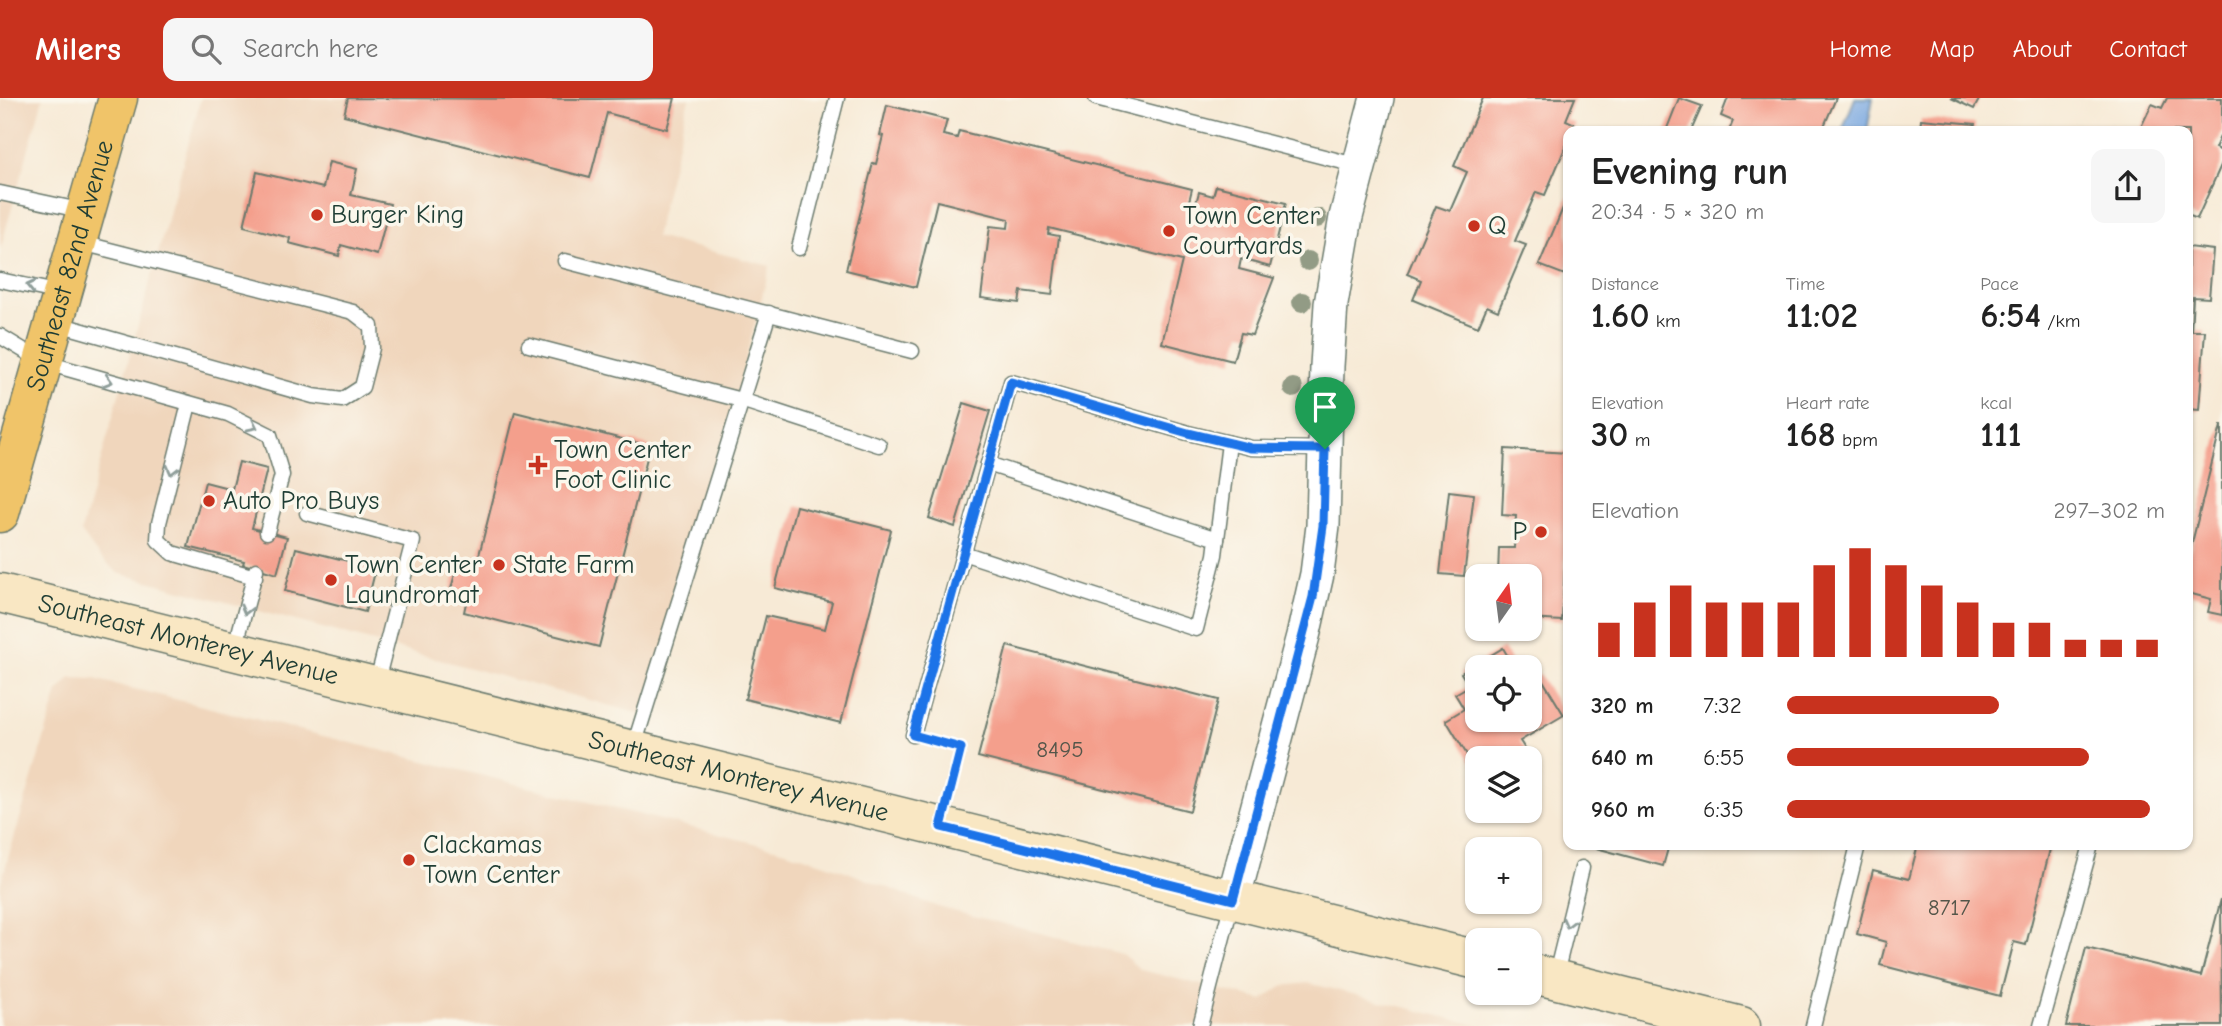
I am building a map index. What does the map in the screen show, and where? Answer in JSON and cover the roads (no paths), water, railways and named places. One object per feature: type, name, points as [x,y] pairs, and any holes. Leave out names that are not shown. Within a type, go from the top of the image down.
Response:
[{"type":"main road","name":"Southeast 82nd Avenue","points":[[0,513],[118,98]]},
{"type":"main road","name":"Southeast Monterey Avenue","points":[[0,593],[1465,957]]},
{"type":"main road","points":[[1542,976],[1741,1026]]},
{"type":"street","points":[[1233,900],[1313,597],[1323,526],[1326,366],[1331,304],[1346,217],[1377,98]]},
{"type":"lane","points":[[799,248],[837,98]]},
{"type":"lane","points":[[1096,98],[1359,166]]},
{"type":"lane","points":[[0,193],[81,226],[353,312],[371,326],[372,348],[362,387],[342,400],[313,396],[58,308],[0,280]]},
{"type":"lane","points":[[565,261],[912,351]]},
{"type":"lane","points":[[633,750],[769,313]]},
{"type":"lane","points":[[0,336],[43,362],[228,414],[270,435],[282,475],[267,532]]},
{"type":"lane","points":[[529,345],[741,400],[879,445]]},
{"type":"lane","points":[[913,735],[1011,382],[1251,448],[1325,449]]},
{"type":"lane","points":[[189,404],[159,523],[158,540],[172,553],[256,573],[235,651]]},
{"type":"lane","points":[[963,553],[1196,629],[1215,555],[1228,443]]},
{"type":"lane","points":[[988,464],[1217,540]]},
{"type":"lane","points":[[307,513],[413,541],[376,686]]},
{"type":"lane","points":[[1813,1026],[1857,850]]},
{"type":"lane","points":[[2041,1026],[2090,850]]},
{"type":"lane","points":[[1542,976],[1582,867]]},
{"type":"lane","points":[[1200,1026],[1233,900]]},
{"type":"water","points":[[1855,98],[1873,98],[1868,126],[1844,126]]},
{"type":"place","name":"Burger King","points":[[317,215]]},
{"type":"place","name":"Q","points":[[1474,226]]},
{"type":"place","name":"Town Center Courtyards","points":[[1169,231]]},
{"type":"place","name":"Town Center Foot Clinic","points":[[538,465]]},
{"type":"place","name":"Auto Pro Buys","points":[[209,501]]},
{"type":"place","name":"P","points":[[1541,532]]},
{"type":"place","name":"State Farm","points":[[499,565]]},
{"type":"place","name":"Town Center Laundromat","points":[[331,580]]},
{"type":"place","name":"Clackamas Town Center","points":[[409,860]]}]
